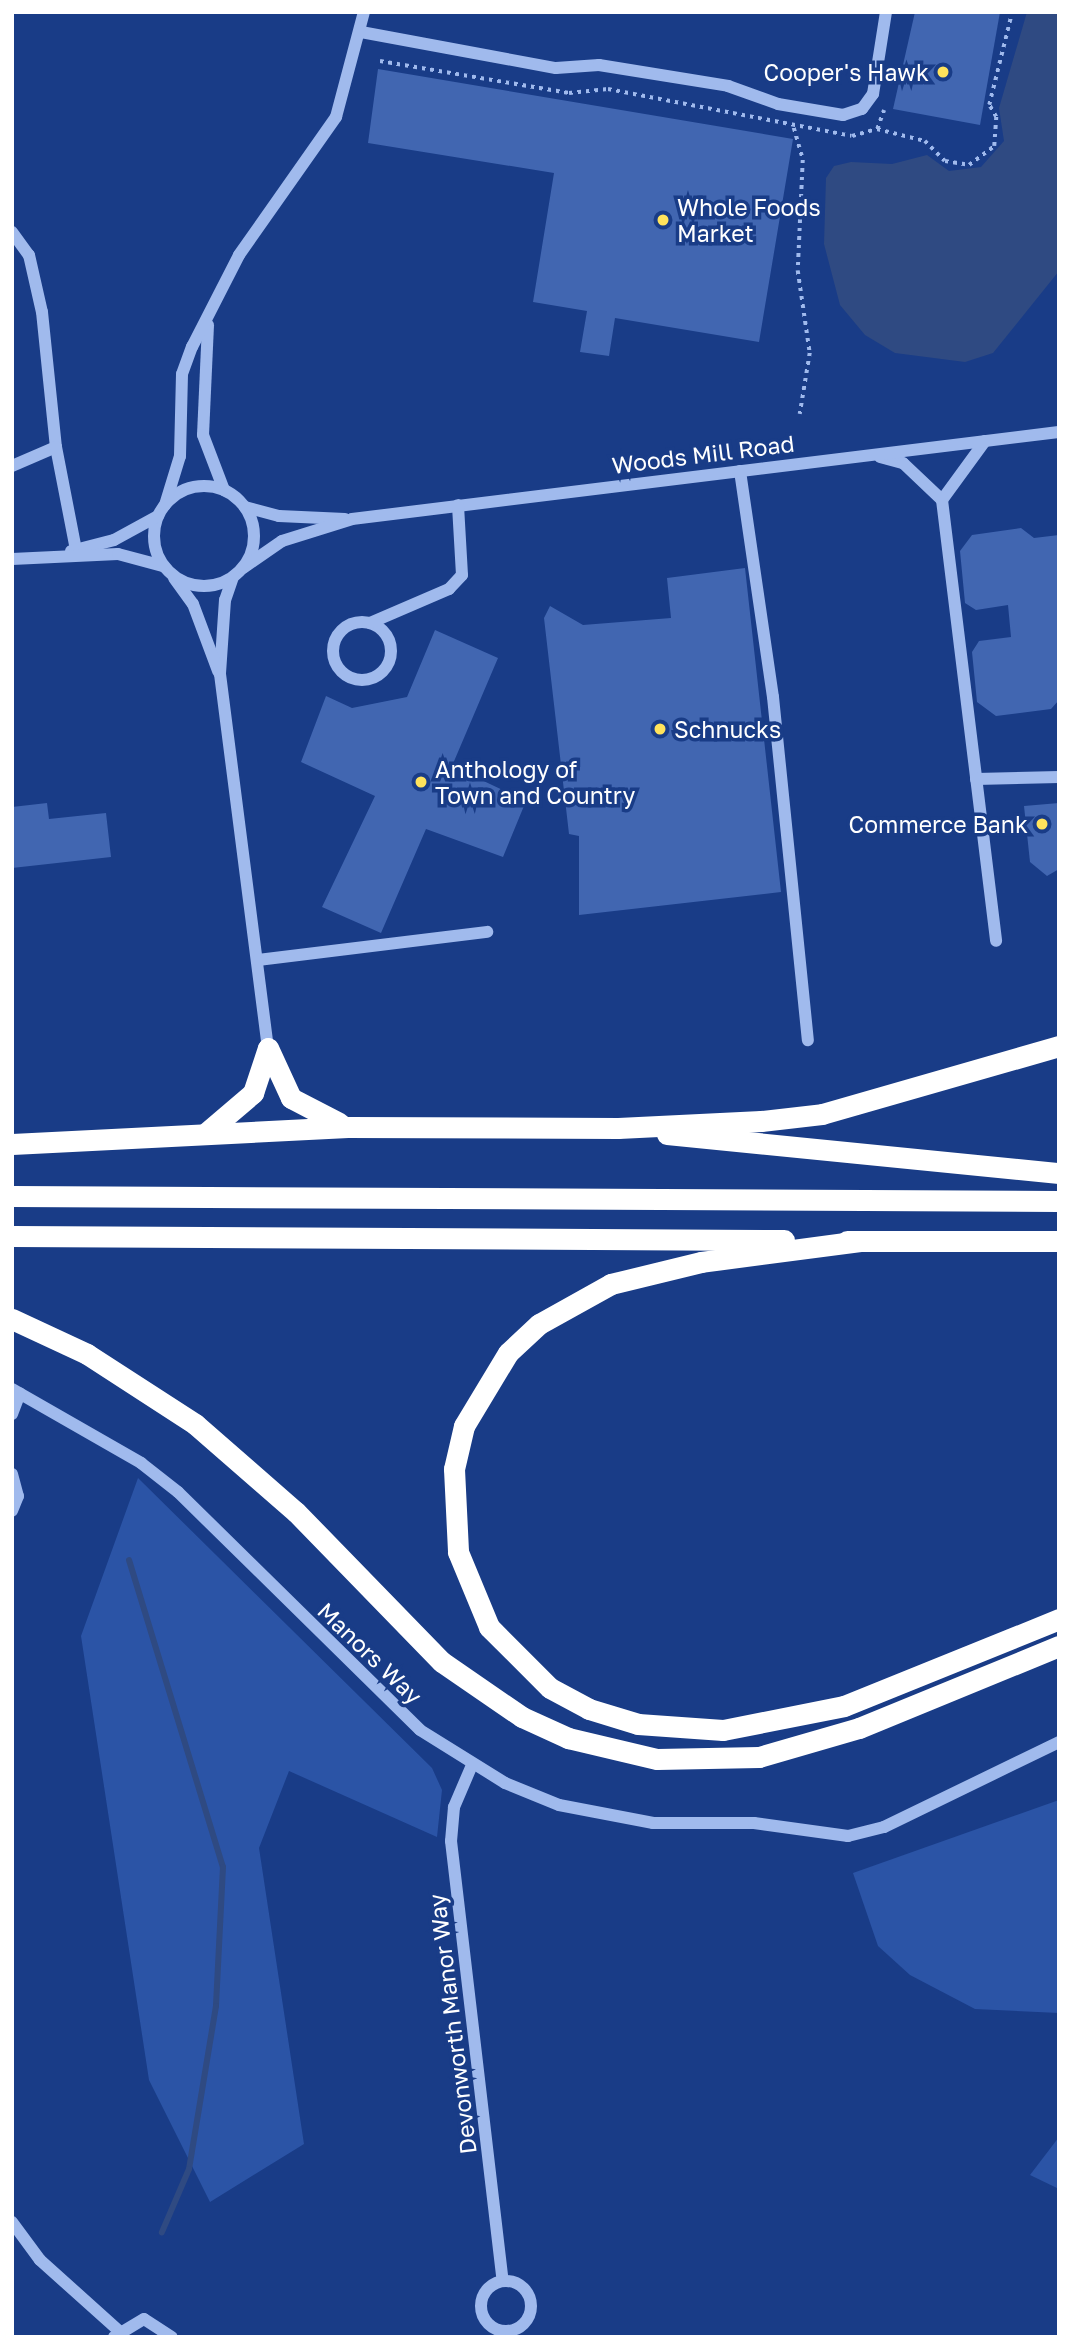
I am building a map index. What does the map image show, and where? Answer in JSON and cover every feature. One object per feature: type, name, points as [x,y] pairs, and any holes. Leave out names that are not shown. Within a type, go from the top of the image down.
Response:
[{"type":"highway","points":[[12,1143],[348,1127],[618,1128],[822,1114],[1059,1046]]},
{"type":"highway","points":[[268,1048],[291,1098],[348,1127]]},
{"type":"highway","points":[[206,1133],[253,1093],[268,1048]]},
{"type":"highway","points":[[618,1128],[1059,1173]]},
{"type":"highway","points":[[12,1196],[1059,1201]]},
{"type":"highway","points":[[12,1236],[1059,1241]]},
{"type":"highway","points":[[860,1241],[701,1262],[611,1284],[539,1324],[508,1353],[473,1407],[454,1469],[458,1552],[484,1617],[517,1661],[550,1688],[589,1709],[683,1730],[803,1718],[1059,1619]]},
{"type":"highway","points":[[12,1319],[87,1354],[195,1424],[296,1512],[442,1661],[522,1717],[579,1741],[657,1759],[760,1756],[859,1728],[1059,1646]]},
{"type":"street","points":[[220,674],[192,604],[168,571],[154,542],[180,456],[182,374],[239,255],[336,117],[361,32],[364,12]]},
{"type":"street","points":[[361,32],[556,68],[599,65],[728,86],[778,104],[842,115],[862,108],[873,94],[886,12]]},
{"type":"street","points":[[12,232],[29,255],[42,312],[56,447],[76,550]]},
{"type":"street","points":[[208,317],[203,435],[224,490],[245,507],[254,544],[225,600],[220,674],[268,1048]]},
{"type":"street","name":"Woods Mill Road","points":[[245,507],[279,516],[352,519],[1059,432]]},
{"type":"street","points":[[942,500],[985,441]]},
{"type":"street","points":[[12,466],[56,447]]},
{"type":"street","points":[[873,455],[902,463],[942,500],[996,941]]},
{"type":"street","points":[[740,471],[773,697],[808,1040]]},
{"type":"street","points":[[50,556],[114,540],[162,511],[186,489],[224,490]]},
{"type":"street","points":[[370,623],[386,634],[389,663],[376,677],[357,680],[335,663],[334,644],[352,623],[370,623],[449,589],[462,575],[458,505]]},
{"type":"street","name":"Woods Mill Road","points":[[238,573],[282,541],[352,519]]},
{"type":"street","points":[[12,559],[118,554],[209,587],[238,573]]},
{"type":"street","points":[[976,779],[1059,777]]},
{"type":"street","points":[[258,960],[487,932]]},
{"type":"street","points":[[12,1414],[16,1391]]},
{"type":"street","name":"Manors Way","points":[[16,1391],[141,1463],[178,1492],[387,1701],[472,1765],[559,1805],[610,1817],[754,1823],[830,1835],[870,1832],[1059,1742]]},
{"type":"street","points":[[12,1474],[18,1496],[12,1511]]},
{"type":"street","name":"Devonworth Manor Way","points":[[472,1765],[454,1807],[452,1841],[503,2281]]},
{"type":"street","points":[[12,2222],[40,2260],[116,2333],[144,2319],[172,2337]]},
{"type":"street","points":[[503,2281],[519,2284],[531,2306],[526,2322],[512,2331],[488,2325],[481,2310],[488,2287],[503,2281]]},
{"type":"path","points":[[794,128],[803,160],[798,271],[810,353],[800,414]]},
{"type":"shaded area","points":[[1027,12],[1059,12],[1059,271],[993,353],[965,362],[895,353],[865,335],[840,305],[824,244],[826,178],[834,166],[851,162],[892,164],[927,155],[949,171],[981,167],[1004,141],[999,108]]},
{"type":"shaded area","points":[[138,1478],[432,1768],[442,1790],[437,1837],[289,1771],[259,1848],[304,2144],[210,2202],[149,2080],[81,1636]]},
{"type":"shaded area","points":[[1059,1800],[1059,2013],[975,2009],[910,1975],[878,1946],[853,1873]]},
{"type":"shaded area","points":[[1059,2137],[1059,2189],[1030,2175]]},
{"type":"building","points":[[915,12],[1000,12],[980,125],[893,109]]},
{"type":"building","name":"Whole Foods Market","points":[[378,69],[793,139],[759,342],[615,318],[609,356],[580,352],[587,311],[533,302],[554,173],[368,143]]},
{"type":"building","points":[[1021,528],[1034,538],[1059,535],[1059,700],[1051,709],[996,716],[977,702],[972,652],[979,641],[1011,637],[1008,605],[976,610],[965,603],[960,551],[972,535]]},
{"type":"building","name":"Schnucks","points":[[745,568],[781,892],[579,915],[579,836],[569,834],[544,618],[550,606],[583,625],[671,618],[667,578]]},
{"type":"building","name":"Anthology of Town and Country","points":[[435,630],[498,658],[452,766],[526,801],[503,857],[426,829],[381,933],[322,907],[375,796],[301,762],[326,696],[352,708],[407,697]]},
{"type":"building","points":[[47,803],[49,819],[106,813],[111,857],[12,868],[12,807]]},
{"type":"building","name":"Commerce Bank","points":[[1059,803],[1059,869],[1047,876],[1030,862],[1024,806]]},
{"type":"waterway","points":[[129,1560],[223,1867],[216,2006],[189,2169],[162,2232]]},
{"type":"place","name":"Cooper's Hawk","points":[[943,72]]},
{"type":"place","name":"Whole Foods Market","points":[[663,220]]},
{"type":"place","name":"Schnucks","points":[[660,729]]},
{"type":"place","name":"Anthology of Town and Country","points":[[421,782]]},
{"type":"place","name":"Commerce Bank","points":[[1042,824]]}]
